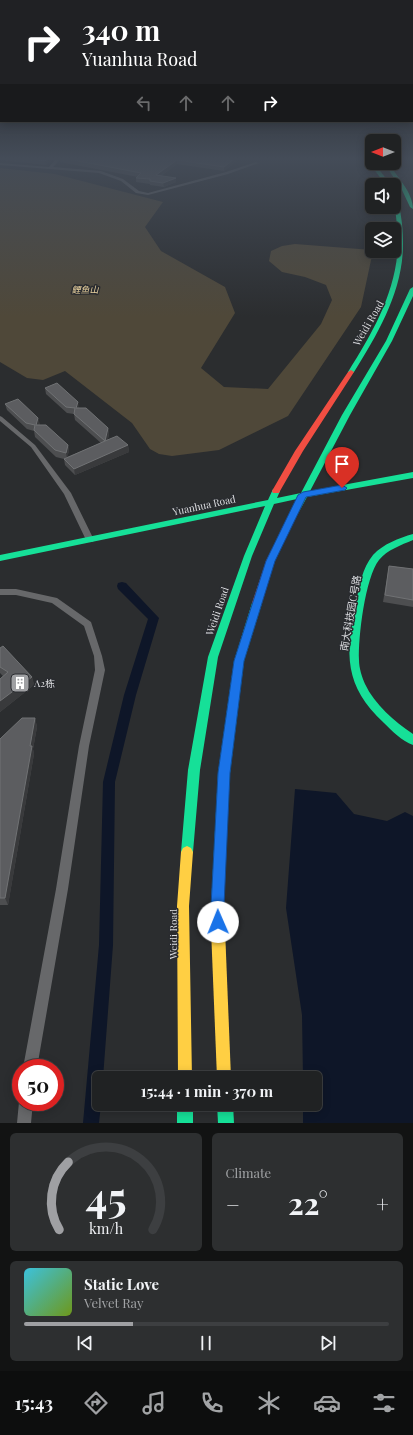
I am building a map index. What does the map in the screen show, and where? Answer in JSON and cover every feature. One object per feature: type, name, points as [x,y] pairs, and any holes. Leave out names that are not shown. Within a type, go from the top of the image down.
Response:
[{"type":"main road","name":"Weidi Road","points":[[185,1071],[183,906],[194,770],[213,657],[248,556],[270,503],[299,451],[373,338],[396,294],[406,253],[406,231],[402,211]]},
{"type":"main road","points":[[224,1071],[217,906],[224,773],[239,661],[270,561],[303,495],[346,415],[389,341],[413,289]]},
{"type":"main road","name":"Yuanhua Road","points":[[0,558],[303,495],[413,475]]},
{"type":"main road","name":"南大科技园C号路","points":[[413,537],[380,554],[373,561],[369,570],[353,661],[359,683],[370,703],[387,722],[413,740]]},
{"type":"main road","points":[[185,1111],[185,1123]]},
{"type":"main road","points":[[225,1111],[226,1123]]},
{"type":"street","points":[[0,418],[33,446],[67,493],[90,540]]},
{"type":"street","points":[[0,592],[16,592],[54,600],[88,624],[98,656],[100,670],[84,746],[62,889],[32,1059]]},
{"type":"street","points":[[24,1123],[25,1111]]},
{"type":"green space","name":"鲤鱼山","points":[[0,211],[156,211],[145,227],[161,251],[225,287],[235,313],[201,368],[224,387],[268,389],[321,324],[332,300],[326,285],[305,277],[282,272],[269,261],[271,251],[282,246],[295,244],[365,249],[365,258],[372,258],[361,307],[288,416],[219,450],[172,456],[159,454],[150,449],[132,423],[65,371],[43,380],[27,378],[0,362]]},
{"type":"water","points":[[295,789],[336,793],[354,814],[387,821],[405,812],[413,816],[413,1123],[303,1123],[303,1111],[322,1111],[322,1071],[303,1071],[302,1015],[286,908]]},
{"type":"building","points":[[57,383],[78,402],[76,408],[86,408],[108,428],[105,441],[74,414],[75,408],[66,407],[45,388]]},
{"type":"building","points":[[18,399],[38,418],[36,425],[46,425],[68,445],[66,453],[55,450],[34,430],[35,425],[26,423],[5,404]]},
{"type":"building","points":[[117,436],[128,445],[74,469],[64,459]]},
{"type":"building","points":[[389,566],[413,569],[413,600],[385,595]]},
{"type":"building","name":"A2栋","points":[[3,646],[32,677],[0,701],[0,679],[8,672],[0,667],[0,648]]},
{"type":"building","points":[[22,718],[35,718],[30,746],[32,746],[5,898],[0,898],[0,739]]},
{"type":"waterway","points":[[91,1123],[106,945],[109,782],[130,695],[154,618],[122,586]]},
{"type":"traffic: fast","points":[[351,372],[365,351],[386,308],[394,287],[399,265],[401,242],[398,214]]},
{"type":"traffic: fast","points":[[292,517],[346,415],[389,341],[413,289]]},
{"type":"traffic: fast","points":[[0,558],[303,495],[413,475]]},
{"type":"traffic: fast","points":[[187,852],[194,770],[213,657],[248,556],[276,491]]},
{"type":"traffic: fast","points":[[413,537],[392,546],[382,552],[374,560],[362,594],[354,652],[355,670],[359,683],[369,700],[389,722],[413,740]]},
{"type":"traffic: fast","points":[[218,929],[217,906],[224,773],[239,661],[257,603]]},
{"type":"traffic: fast","points":[[185,1111],[185,1123]]},
{"type":"traffic: fast","points":[[225,1111],[226,1123]]},
{"type":"traffic: slow","points":[[185,1071],[183,906],[187,852]]},
{"type":"traffic: slow","points":[[218,929],[224,1071]]},
{"type":"traffic: jam","points":[[276,491],[299,451],[351,372]]},
{"type":"traffic: jam","points":[[257,603],[270,561],[292,517]]},
{"type":"place","name":"A2栋","points":[[20,683]]},
{"type":"route","points":[[218,922],[217,906],[224,773],[239,661],[270,561],[303,495],[342,488]]}]
